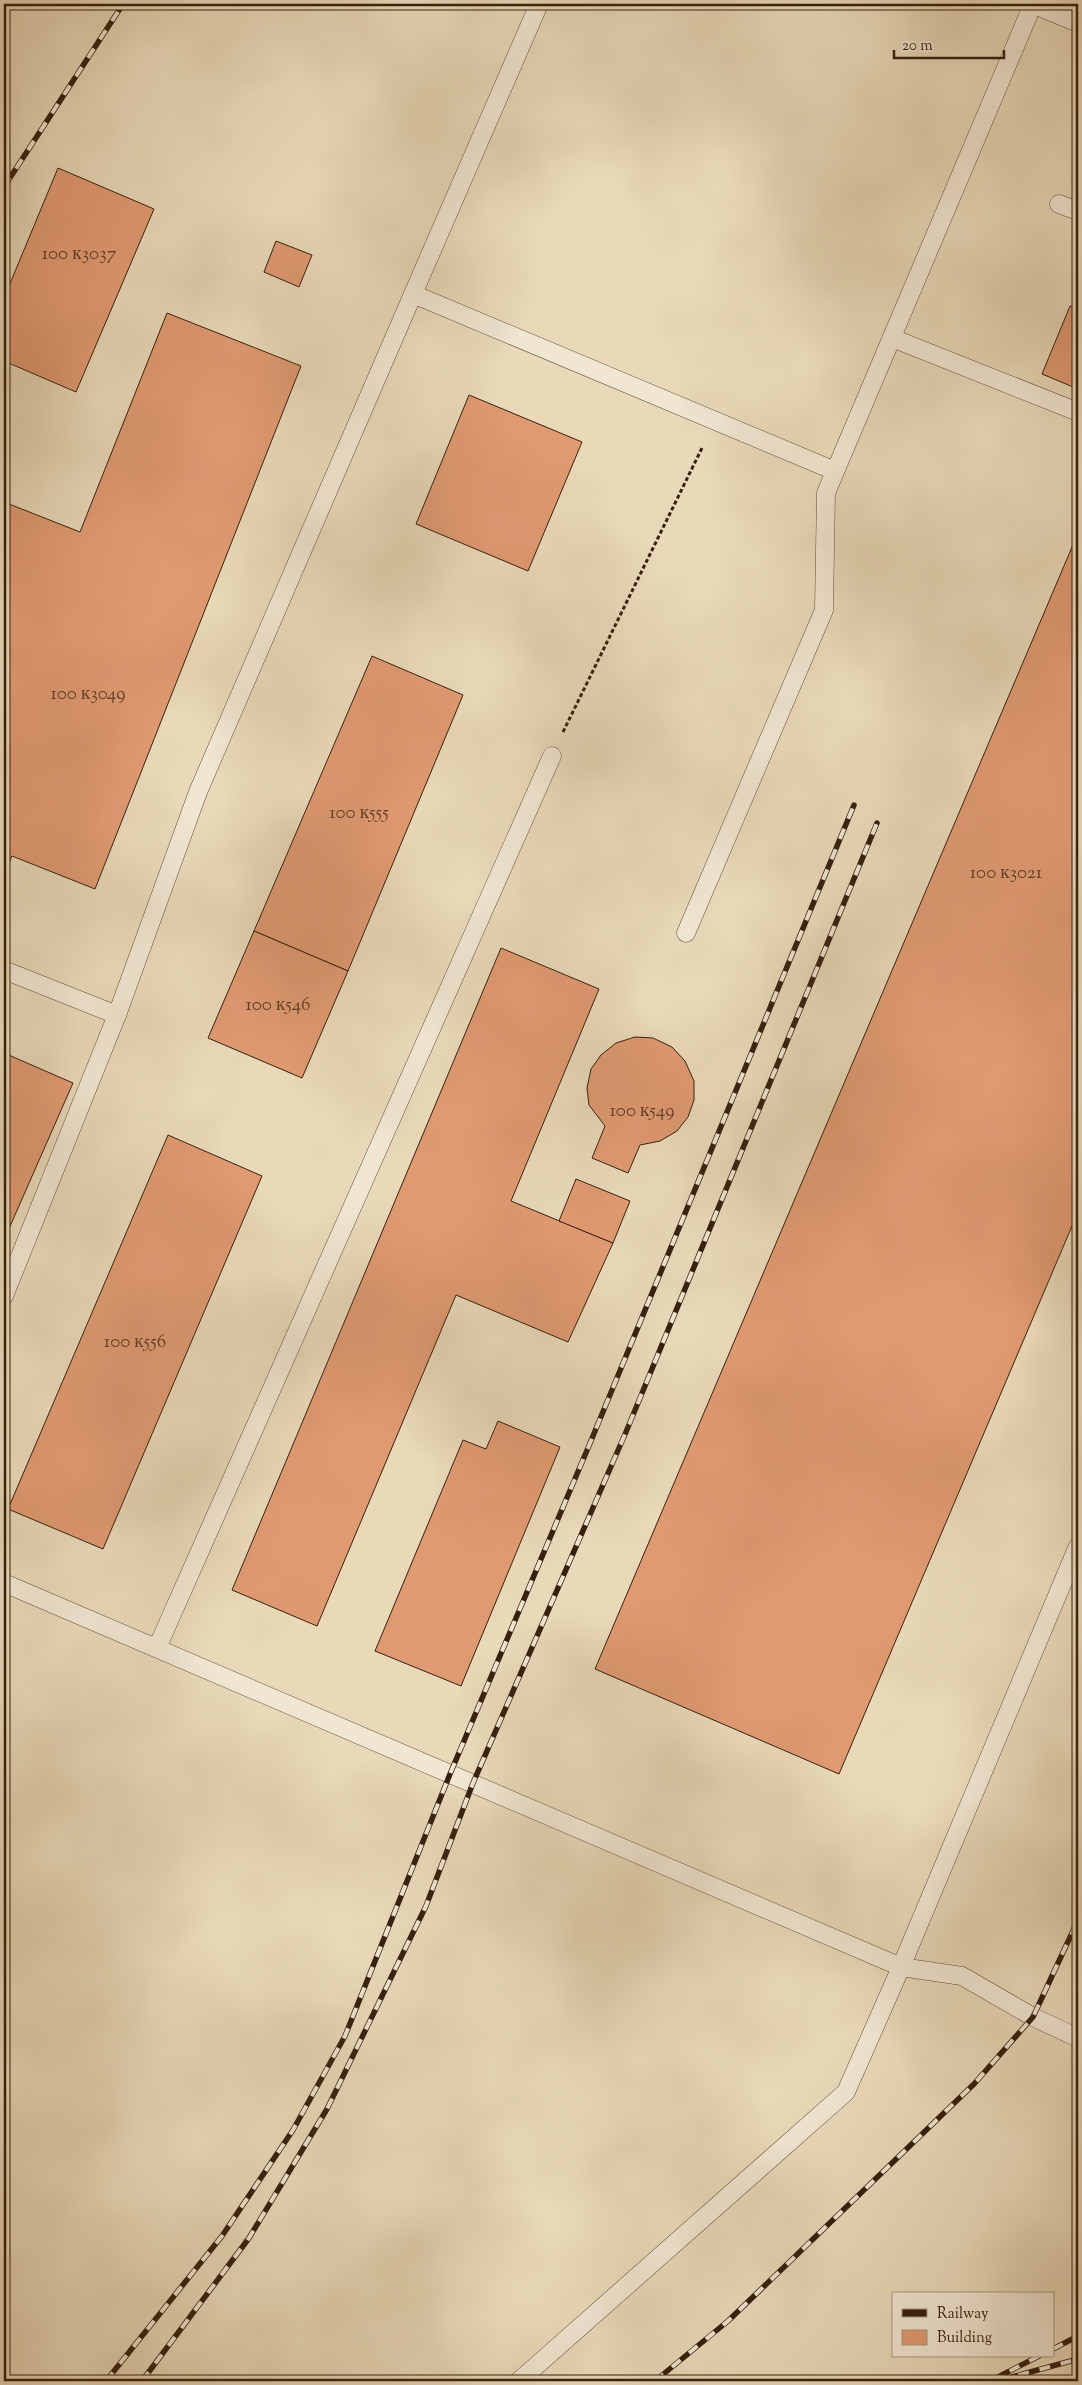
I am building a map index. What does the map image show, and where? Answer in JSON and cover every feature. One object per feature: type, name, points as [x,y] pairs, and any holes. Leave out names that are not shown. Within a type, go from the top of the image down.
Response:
[{"type":"lane","points":[[4,1296],[117,1015],[198,792],[540,4]]},
{"type":"lane","points":[[686,933],[824,610],[826,493],[1032,4],[1056,8],[1078,23]]},
{"type":"lane","points":[[1059,204],[1078,211]]},
{"type":"lane","points":[[413,294],[835,471]]},
{"type":"lane","points":[[892,338],[1078,412]]},
{"type":"lane","points":[[157,1648],[552,756]]},
{"type":"lane","points":[[4,970],[117,1015]]},
{"type":"lane","points":[[519,2381],[846,2092],[902,1966],[1078,1546]]},
{"type":"lane","points":[[4,1583],[902,1966],[962,1976],[1032,2017],[1078,2038]]},
{"type":"path","points":[[552,756],[715,420]]},
{"type":"building","points":[[58,168],[154,209],[76,392],[4,361],[4,298]]},
{"type":"building","points":[[276,241],[312,255],[299,287],[264,272]]},
{"type":"building","points":[[1070,306],[1078,309],[1078,389],[1042,374]]},
{"type":"building","points":[[167,313],[301,366],[95,889],[12,856],[4,875],[4,502],[80,532]]},
{"type":"building","points":[[469,395],[582,442],[528,571],[416,524]]},
{"type":"building","points":[[1078,533],[1078,1212],[839,1774],[595,1669]]},
{"type":"building","points":[[372,656],[463,695],[348,971],[254,931]]},
{"type":"building","points":[[254,931],[348,971],[302,1078],[208,1038]]},
{"type":"building","points":[[501,948],[599,989],[511,1201],[613,1243],[568,1342],[456,1295],[317,1626],[232,1590]]},
{"type":"building","points":[[635,1037],[653,1038],[672,1047],[685,1061],[694,1081],[694,1100],[688,1117],[677,1131],[660,1141],[640,1145],[628,1173],[592,1158],[605,1126],[589,1105],[587,1088],[591,1069],[601,1055],[616,1043]]},
{"type":"building","points":[[4,1053],[73,1083],[4,1240]]},
{"type":"building","points":[[168,1135],[262,1176],[103,1549],[8,1509]]},
{"type":"building","points":[[576,1179],[630,1201],[613,1243],[559,1221]]},
{"type":"building","points":[[498,1421],[560,1447],[461,1686],[375,1651],[463,1440],[486,1449]]},
{"type":"railway","points":[[4,187],[123,4]]},
{"type":"railway","points":[[106,2381],[222,2236],[293,2130],[345,2036],[450,1774],[588,1448],[854,805]]},
{"type":"railway","points":[[142,2381],[249,2238],[327,2109],[426,1906],[473,1783],[626,1432],[877,823]]},
{"type":"railway","points":[[655,2381],[728,2321],[974,2084],[1033,2017],[1078,1920]]},
{"type":"railway","points":[[1054,2348],[1078,2336]]},
{"type":"railway","points":[[990,2381],[1035,2358]]},
{"type":"railway","points":[[997,2381],[1078,2359]]}]
